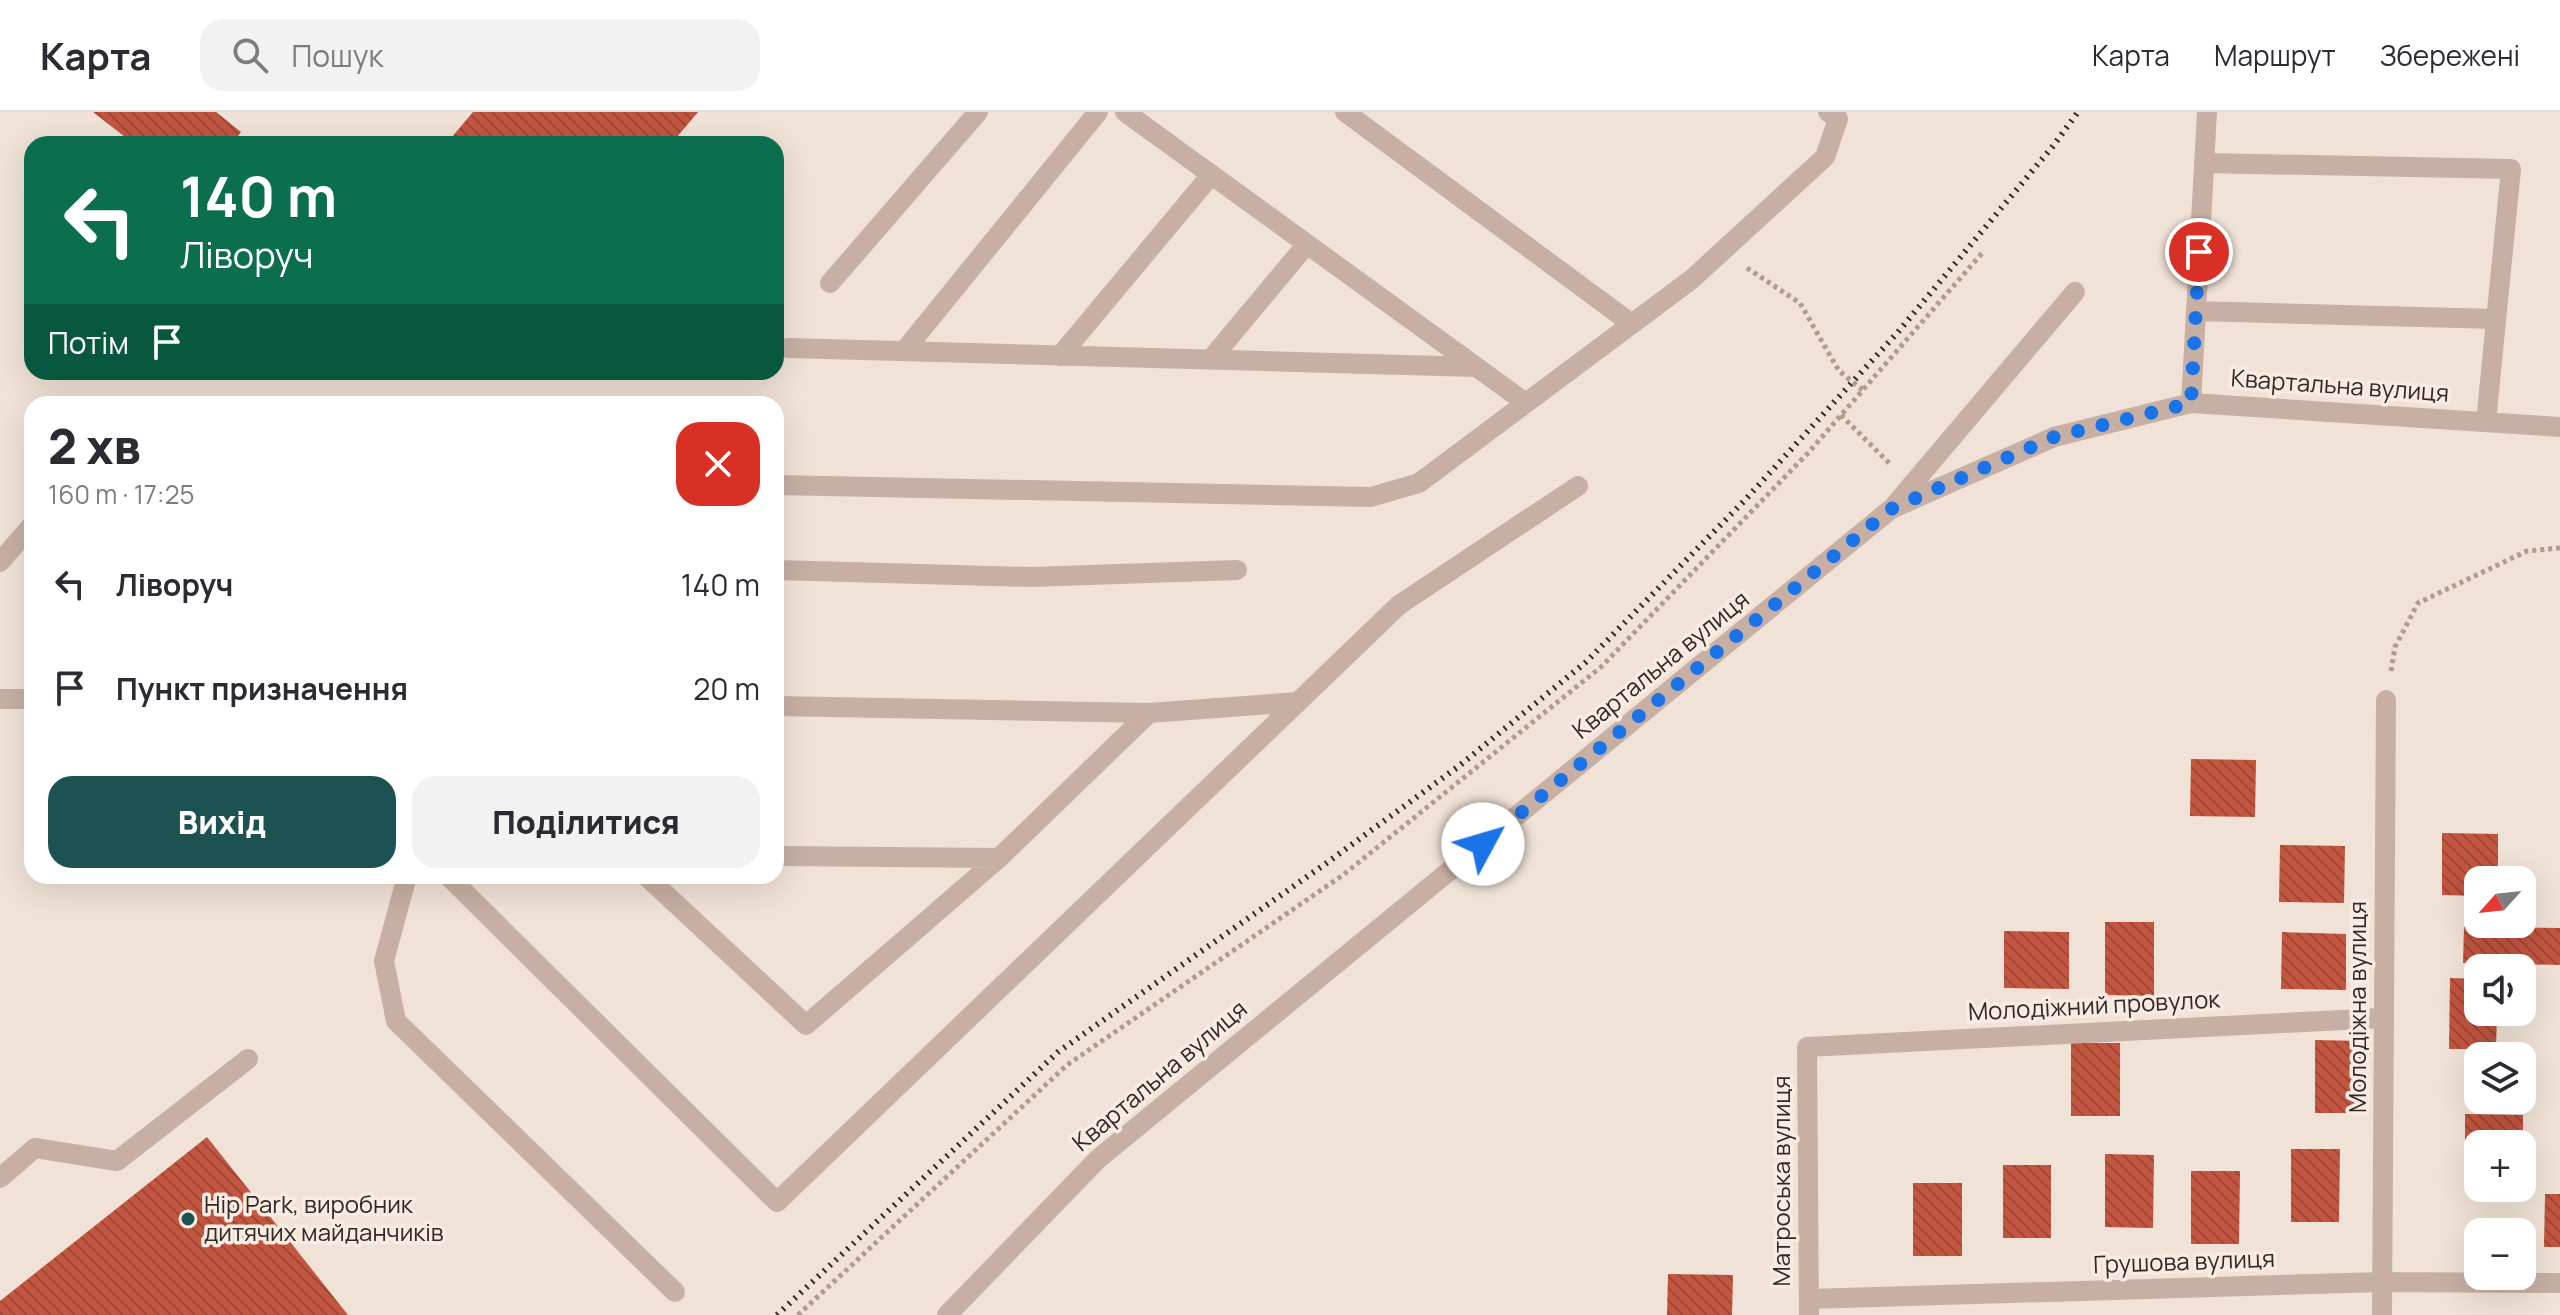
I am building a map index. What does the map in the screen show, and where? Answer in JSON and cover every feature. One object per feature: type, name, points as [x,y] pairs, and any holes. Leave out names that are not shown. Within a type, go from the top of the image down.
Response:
[{"type":"street","points":[[830,283],[978,112]]},
{"type":"street","points":[[904,351],[1098,112]]},
{"type":"street","points":[[1125,112],[1526,403]]},
{"type":"street","points":[[1345,112],[1632,324]]},
{"type":"street","points":[[784,485],[1371,497],[1419,483],[1692,279],[1723,251],[1825,157],[1838,119],[1828,112]]},
{"type":"street","points":[[2191,403],[2207,112]]},
{"type":"street","points":[[2204,163],[2511,169],[2486,422]]},
{"type":"street","points":[[1060,356],[1211,175]]},
{"type":"street","points":[[1211,359],[1307,244]]},
{"type":"street","points":[[1891,509],[2075,292]]},
{"type":"street","points":[[2196,311],[2496,319]]},
{"type":"street","points":[[788,348],[1476,367]]},
{"type":"street","name":"Квартальна вулиця","points":[[947,1315],[1098,1159],[1891,509],[2054,437],[2191,403],[2560,427]]},
{"type":"street","points":[[456,884],[777,1202],[1399,605],[1578,486]]},
{"type":"street","points":[[0,562],[24,534]]},
{"type":"street","points":[[784,570],[1031,577],[1237,570]]},
{"type":"street","points":[[0,699],[24,699]]},
{"type":"street","name":"Молодіжна вулиця","points":[[2382,1315],[2386,700]]},
{"type":"street","points":[[784,706],[1149,713],[1298,702]]},
{"type":"street","points":[[655,884],[806,1025],[999,858],[1149,713]]},
{"type":"street","points":[[784,856],[999,858]]},
{"type":"street","points":[[405,884],[384,961],[396,1021],[675,1292]]},
{"type":"street","name":"Молодіжний провулок","points":[[1807,1047],[2383,1018]]},
{"type":"street","name":"Матроська вулиця","points":[[1807,1047],[1809,1307]]},
{"type":"street","points":[[0,1178],[35,1148],[117,1161],[248,1059]]},
{"type":"street","name":"Грушова вулиця","points":[[1809,1307],[2382,1282],[2560,1283]]},
{"type":"path","points":[[1723,251],[1800,303],[1839,371],[1863,390]]},
{"type":"path","points":[[798,1315],[1067,1065],[1343,875],[1601,667],[1808,453],[1983,252]]},
{"type":"path","points":[[1841,415],[1911,485]]},
{"type":"path","points":[[2386,700],[2395,647],[2418,603],[2527,551],[2560,548]]},
{"type":"building","points":[[93,112],[216,112],[241,132],[238,136],[124,136]]},
{"type":"building","points":[[473,112],[698,112],[678,136],[453,136]]},
{"type":"building","points":[[2191,759],[2256,760],[2255,817],[2190,816]]},
{"type":"building","points":[[2442,833],[2498,834],[2498,866],[2464,866],[2464,896],[2442,895]]},
{"type":"building","points":[[2280,845],[2345,846],[2344,903],[2279,902]]},
{"type":"building","points":[[2105,922],[2154,922],[2154,996],[2105,995]]},
{"type":"building","points":[[2464,927],[2464,938],[2536,938],[2536,928],[2560,928],[2560,965],[2536,965],[2536,954],[2464,954],[2463,963]]},
{"type":"building","points":[[2004,931],[2069,932],[2069,989],[2004,988]]},
{"type":"building","points":[[2282,932],[2346,934],[2346,990],[2281,989]]},
{"type":"building","points":[[2450,978],[2464,978],[2464,1026],[2497,1026],[2496,1042],[2464,1042],[2464,1049],[2449,1049]]},
{"type":"building","points":[[2315,1040],[2363,1041],[2364,1113],[2315,1113]]},
{"type":"building","points":[[2071,1043],[2120,1043],[2120,1116],[2071,1116]]},
{"type":"building","points":[[2465,1114],[2523,1115],[2523,1130],[2465,1130]]},
{"type":"building","name":"Hip Park, виробник дитячих майданчиків","points":[[207,1137],[348,1315],[0,1315],[0,1301]]},
{"type":"building","points":[[2291,1149],[2340,1149],[2339,1222],[2291,1222]]},
{"type":"building","points":[[2105,1154],[2154,1155],[2153,1228],[2105,1227]]},
{"type":"building","points":[[2003,1165],[2051,1165],[2051,1238],[2003,1238]]},
{"type":"building","points":[[2191,1171],[2240,1171],[2239,1244],[2191,1244]]},
{"type":"building","points":[[1913,1183],[1962,1183],[1962,1256],[1913,1256]]},
{"type":"building","points":[[2545,1194],[2560,1194],[2560,1247],[2544,1247]]},
{"type":"building","points":[[1668,1274],[1733,1275],[1732,1315],[1667,1315]]},
{"type":"railway","points":[[777,1315],[1058,1052],[1459,766],[1586,662],[1746,499],[1898,332],[2078,112]]},
{"type":"place","name":"Hip Park, виробник дитячих майданчиків","points":[[188,1219]]},
{"type":"route","points":[[1483,844],[1891,509],[2054,437],[2191,403],[2199,252]]}]
